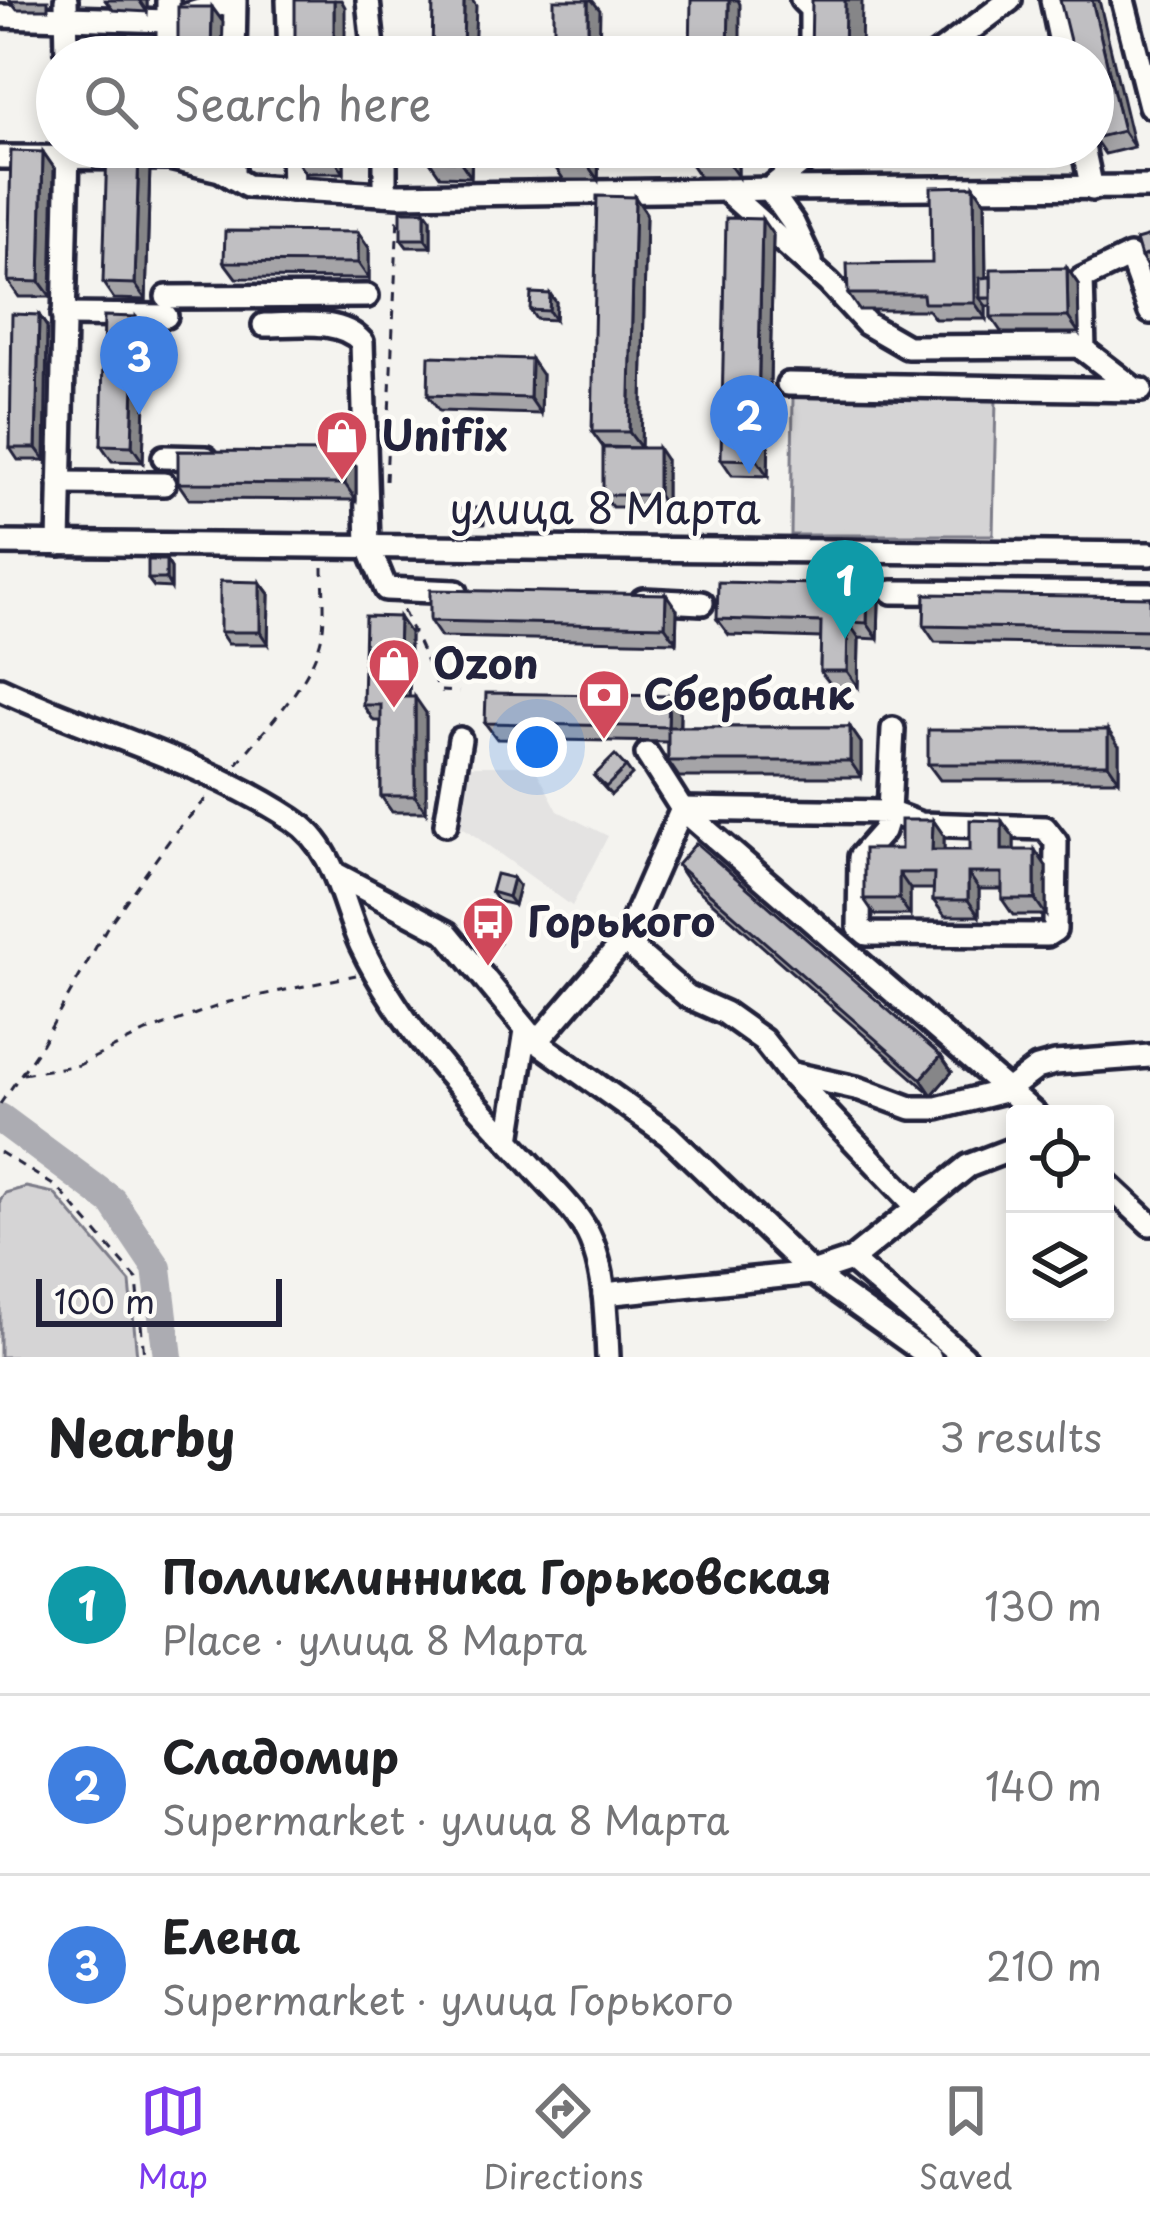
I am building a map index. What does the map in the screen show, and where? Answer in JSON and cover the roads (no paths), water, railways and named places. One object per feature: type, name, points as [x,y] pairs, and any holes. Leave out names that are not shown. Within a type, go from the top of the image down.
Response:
[{"type":"street","points":[[0,16],[67,10],[168,10],[235,0],[234,36]]},
{"type":"street","points":[[288,0],[289,36]]},
{"type":"street","points":[[368,0],[372,36]]},
{"type":"street","points":[[802,0],[811,9],[811,36]]},
{"type":"street","points":[[1052,0],[1060,36]]},
{"type":"street","points":[[1123,0],[1140,24],[1150,106]]},
{"type":"street","points":[[961,36],[1004,2]]},
{"type":"street","points":[[0,158],[36,155]]},
{"type":"street","points":[[59,544],[68,168]]},
{"type":"street","points":[[214,168],[248,186],[392,194],[1150,187]]},
{"type":"street","points":[[233,168],[233,178]]},
{"type":"street","points":[[293,168],[293,188]]},
{"type":"street","points":[[388,168],[392,194]]},
{"type":"street","points":[[769,189],[793,168]]},
{"type":"street","points":[[1088,168],[1092,189]]},
{"type":"street","points":[[769,189],[793,223],[816,272]]},
{"type":"street","points":[[725,190],[867,324],[907,347],[1079,346],[1143,390]]},
{"type":"street","points":[[1084,350],[1082,279],[1092,273],[1130,256],[1150,312]]},
{"type":"street","points":[[63,315],[367,296]]},
{"type":"street","points":[[264,325],[335,326],[353,332],[362,342],[357,461],[368,545],[386,589],[476,593]]},
{"type":"street","points":[[788,384],[1143,390]]},
{"type":"street","points":[[164,457],[232,459]]},
{"type":"street","points":[[60,483],[164,484]]},
{"type":"street","name":"улица 8 Марта","points":[[0,543],[1150,554]]},
{"type":"street","points":[[892,592],[1150,594]]},
{"type":"street","points":[[612,599],[702,603]]},
{"type":"street","points":[[0,689],[61,718],[224,781],[296,821],[319,844],[336,874],[361,944],[428,1050],[567,1205],[590,1238],[604,1294],[609,1356]]},
{"type":"street","points":[[682,809],[889,812],[921,824],[1046,828],[1056,842],[1055,930],[1047,935],[867,934],[859,927],[860,857],[883,832],[889,812],[893,729]]},
{"type":"street","points":[[446,824],[460,739]]},
{"type":"street","points":[[647,754],[682,809],[1025,1105]]},
{"type":"street","points":[[509,1140],[532,1036],[624,941],[682,809]]},
{"type":"street","points":[[336,874],[447,932],[532,1036],[668,1135],[812,1273],[930,1357]]},
{"type":"street","points":[[624,941],[687,996],[725,1012],[764,1040],[789,1073],[916,1207]]},
{"type":"street","points":[[789,1073],[860,1089],[910,1108],[973,1102],[1008,1090],[1037,1068],[1055,1063],[1150,1056]]},
{"type":"street","points":[[604,1294],[812,1273],[851,1260],[968,1166],[1006,1151]]},
{"type":"street","points":[[1114,1189],[1145,1212]]},
{"type":"street","points":[[851,1260],[964,1357]]},
{"type":"waterway","points":[[0,1118],[112,1201],[157,1268],[168,1357]]},
{"type":"place","name":"Елена","points":[[139,415]]},
{"type":"place","name":"Сладомир","points":[[749,474]]},
{"type":"place","name":"Unifix","points":[[342,482]]},
{"type":"place","name":"Полликлинника Горьковская","points":[[845,639]]},
{"type":"place","name":"Ozon","points":[[394,710]]},
{"type":"place","name":"Сбербанк","points":[[604,741]]},
{"type":"place","name":"Горького","points":[[488,968]]}]
